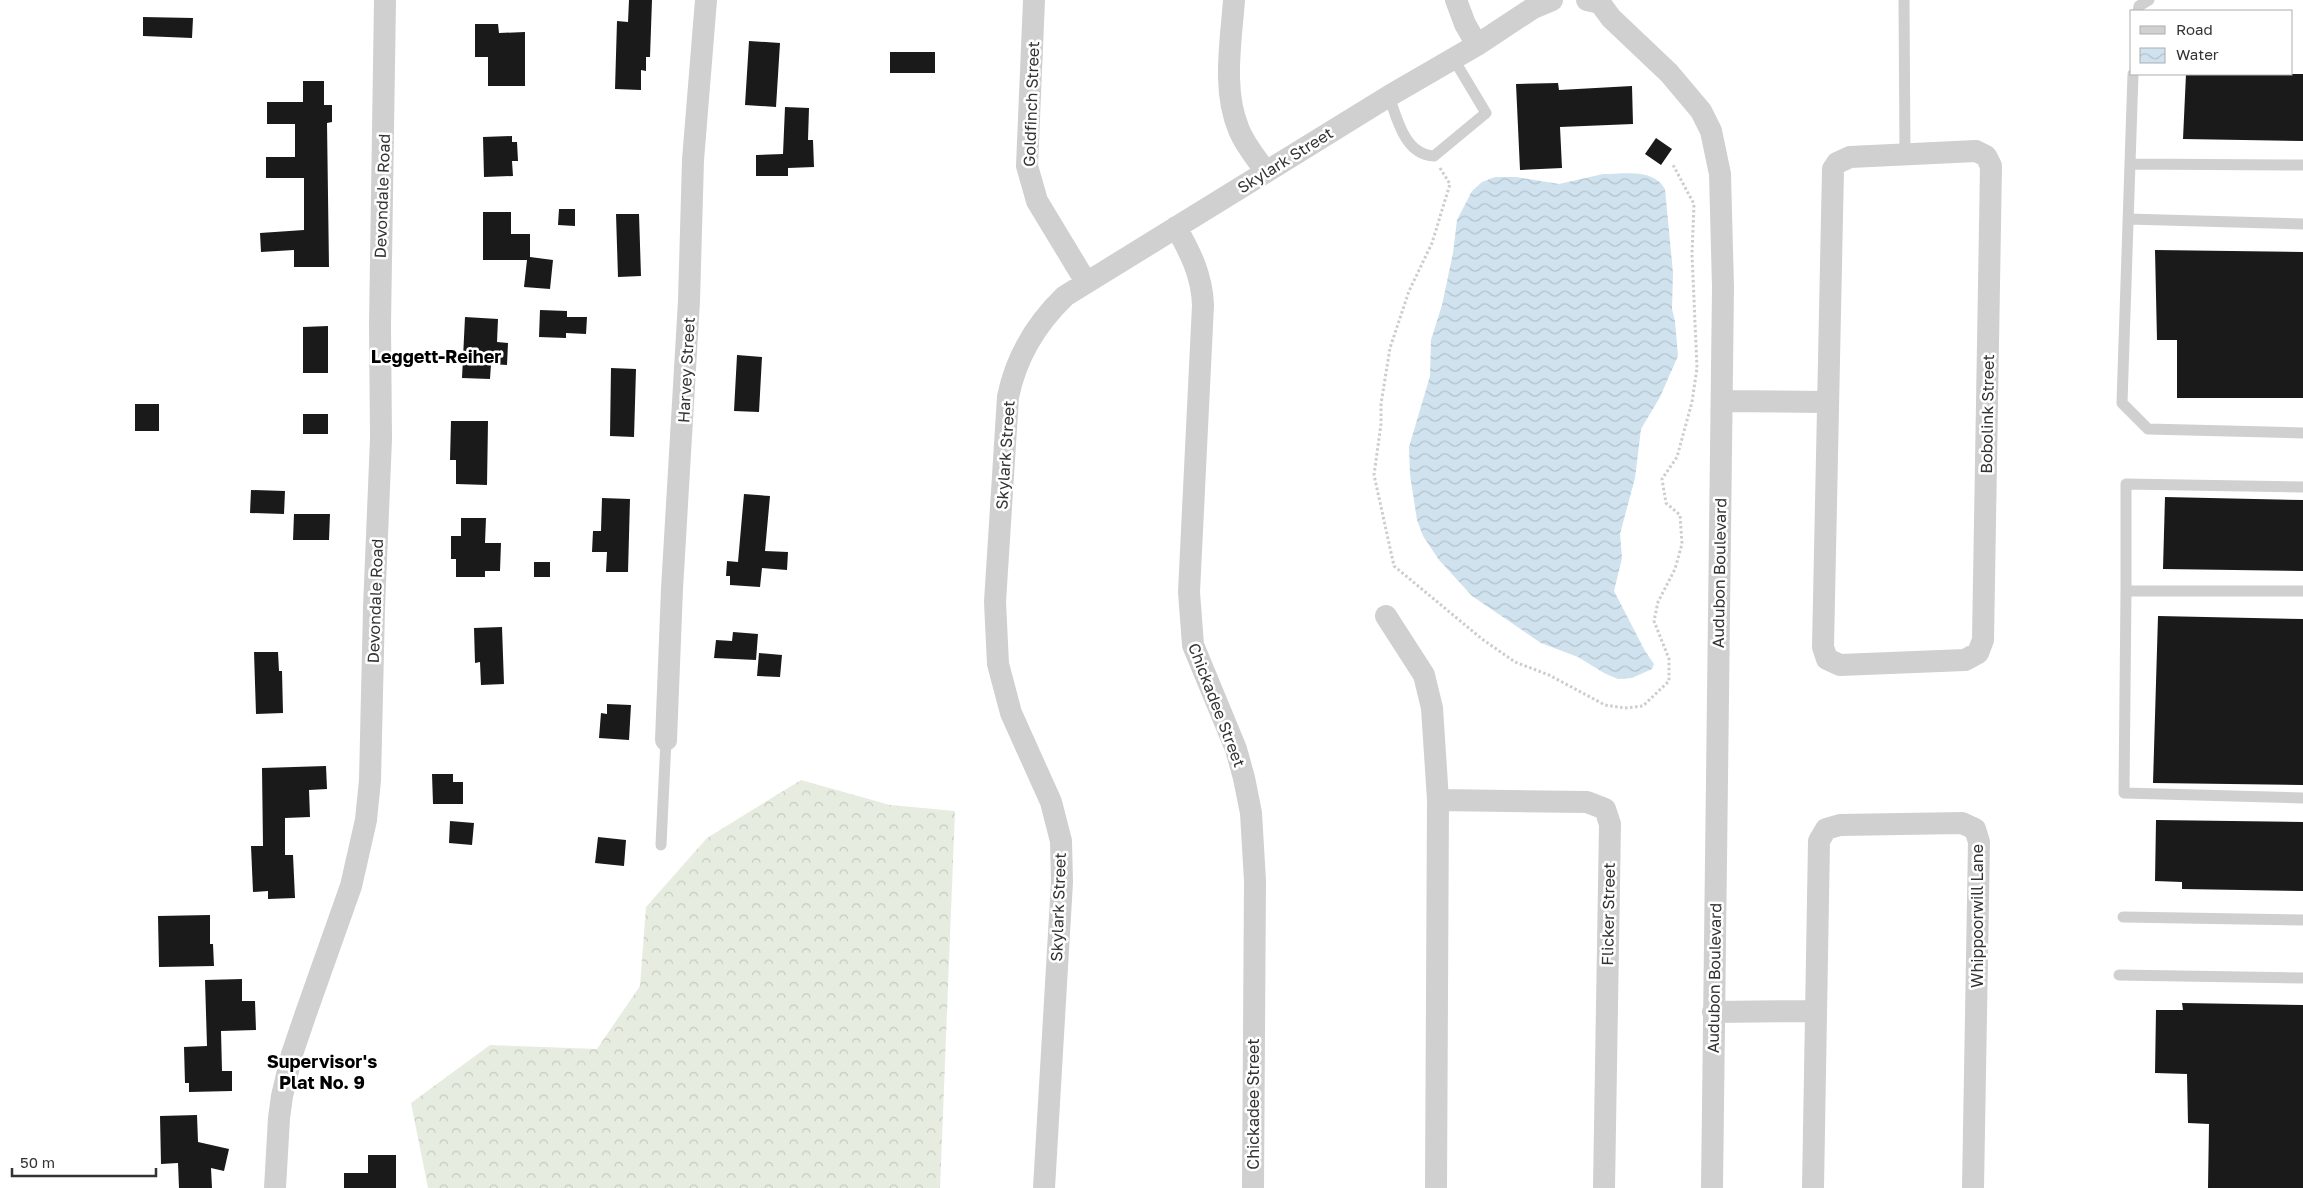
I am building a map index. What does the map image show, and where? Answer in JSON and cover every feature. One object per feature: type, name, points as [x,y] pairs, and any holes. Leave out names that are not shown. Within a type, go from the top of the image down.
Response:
[{"type":"street","name":"Devondale Road","points":[[275,1188],[282,1096],[292,1054],[351,886],[366,820],[370,780],[374,608],[381,439],[380,298],[385,0]]},
{"type":"street","name":"Harvey Street","points":[[666,740],[672,589],[688,330],[693,160],[706,0]]},
{"type":"street","name":"Goldfinch Street","points":[[1034,0],[1027,166],[1040,208],[1086,282]]},
{"type":"street","points":[[1234,0],[1229,82],[1233,110],[1239,131],[1266,172]]},
{"type":"street","points":[[1456,0],[1465,24],[1477,46]]},
{"type":"street","name":"Skylark Street","points":[[1044,1188],[1062,882],[1061,841],[1051,802],[1042,778],[1022,741],[1001,682],[996,646],[995,602],[1008,397],[1012,380],[1029,339],[1042,321],[1065,296],[1086,282],[1389,96],[1477,46],[1533,8],[1552,0]]},
{"type":"street","name":"Audubon Boulevard","points":[[1596,1],[1686,92],[1701,111],[1712,131],[1720,174],[1723,231],[1722,401],[1712,1188]]},
{"type":"street","name":"Bobolink Street","points":[[1976,151],[1986,156],[1991,166],[1983,640],[1978,653],[1965,660],[1840,665],[1828,659],[1824,647],[1827,402],[1833,168],[1837,163],[1850,157],[1905,154],[1976,151]]},
{"type":"street","name":"Chickadee Street","points":[[1176,227],[1192,254],[1200,277],[1203,305],[1189,592],[1189,620],[1192,645],[1236,749],[1244,778],[1253,842],[1253,1188]]},
{"type":"street","points":[[1722,401],[1827,402]]},
{"type":"street","points":[[1386,616],[1424,676],[1432,708],[1438,800],[1436,1188]]},
{"type":"street","name":"Flicker Street","points":[[1438,800],[1588,802],[1605,809],[1610,824],[1604,1188]]},
{"type":"street","name":"Whippoorwill Lane","points":[[1813,1188],[1815,1011],[1820,841],[1826,829],[1840,825],[1962,823],[1975,829],[1979,842],[1973,1188]]},
{"type":"street","points":[[1713,1012],[1815,1011]]},
{"type":"lane","points":[[1904,0],[1905,154]]},
{"type":"lane","points":[[2138,10],[2139,6],[2149,0]]},
{"type":"lane","points":[[1389,96],[1408,142],[1417,152],[1434,156],[1486,113],[1453,58]]},
{"type":"lane","points":[[2133,75],[2122,403],[2148,429],[2303,433]]},
{"type":"lane","points":[[2130,164],[2303,165]]},
{"type":"lane","points":[[2128,220],[2303,224]]},
{"type":"lane","points":[[2303,487],[2126,484],[2124,792],[2303,798]]},
{"type":"lane","points":[[2126,591],[2303,591]]},
{"type":"lane","points":[[661,845],[666,740]]},
{"type":"lane","points":[[2123,916],[2303,920]]},
{"type":"lane","points":[[2119,975],[2303,978]]},
{"type":"path","points":[[1434,156],[1450,184],[1432,243],[1409,291],[1390,348],[1374,475],[1394,566],[1482,639],[1515,662],[1549,676],[1605,705],[1625,708],[1643,706],[1669,681],[1669,659],[1654,621],[1658,602],[1675,569],[1682,544],[1680,515],[1666,503],[1662,479],[1677,457],[1692,402],[1697,368],[1692,254],[1694,204],[1672,163]]},
{"type":"green space","points":[[801,780],[890,805],[955,811],[940,1188],[428,1188],[411,1103],[490,1045],[597,1049],[640,986],[646,907],[707,838]]},
{"type":"water","points":[[1629,173],[1646,175],[1660,182],[1665,189],[1673,273],[1672,309],[1678,356],[1660,397],[1641,429],[1635,478],[1620,534],[1622,558],[1614,591],[1645,651],[1654,664],[1652,669],[1632,678],[1618,679],[1578,657],[1541,643],[1472,596],[1439,560],[1423,536],[1417,520],[1410,475],[1409,447],[1430,376],[1431,340],[1442,305],[1453,253],[1457,220],[1472,191],[1482,182],[1495,177],[1516,177],[1559,184],[1603,174]]},
{"type":"building","points":[[629,0],[652,0],[650,57],[646,57],[646,71],[641,70],[641,90],[615,89],[617,21],[628,22]]},
{"type":"building","points":[[143,17],[193,18],[192,38],[143,36]]},
{"type":"building","points":[[475,24],[498,24],[499,33],[525,32],[525,86],[488,86],[488,57],[475,57]]},
{"type":"building","points":[[749,41],[780,43],[776,107],[745,105]]},
{"type":"building","points":[[890,52],[935,52],[935,73],[890,73]]},
{"type":"building","points":[[2303,74],[2303,141],[2183,139],[2186,75]]},
{"type":"building","points":[[303,81],[324,81],[324,105],[332,105],[332,122],[327,123],[329,267],[294,267],[294,250],[261,252],[260,233],[304,230],[304,178],[266,178],[266,157],[295,157],[295,124],[267,124],[267,102],[303,102]]},
{"type":"building","points":[[1558,83],[1559,90],[1632,86],[1633,124],[1560,127],[1562,168],[1520,170],[1516,84]]},
{"type":"building","points":[[785,107],[809,108],[808,140],[813,140],[814,167],[788,168],[788,176],[756,176],[756,155],[783,154]]},
{"type":"building","points":[[512,136],[512,142],[517,142],[518,161],[512,161],[513,176],[484,177],[483,137]]},
{"type":"building","points":[[1656,138],[1672,149],[1661,165],[1645,154]]},
{"type":"building","points":[[559,209],[575,209],[575,226],[558,225]]},
{"type":"building","points":[[483,212],[511,212],[511,234],[530,234],[530,257],[553,260],[550,289],[524,287],[527,260],[483,260]]},
{"type":"building","points":[[616,214],[639,214],[641,276],[618,277]]},
{"type":"building","points":[[2155,250],[2303,252],[2303,398],[2177,398],[2177,340],[2157,340]]},
{"type":"building","points":[[540,310],[567,311],[567,317],[587,317],[586,334],[566,333],[566,338],[539,337]]},
{"type":"building","points":[[465,317],[498,319],[497,342],[508,343],[507,365],[491,364],[490,379],[462,378]]},
{"type":"building","points":[[328,326],[328,373],[303,373],[303,327]]},
{"type":"building","points":[[737,355],[762,357],[759,412],[734,411]]},
{"type":"building","points":[[611,368],[636,369],[634,437],[610,436]]},
{"type":"building","points":[[135,404],[159,404],[159,431],[135,431]]},
{"type":"building","points":[[303,414],[328,414],[328,434],[303,434]]},
{"type":"building","points":[[451,421],[488,421],[487,485],[456,484],[456,460],[450,460]]},
{"type":"building","points":[[251,490],[285,491],[284,514],[250,513]]},
{"type":"building","points":[[744,494],[770,496],[765,551],[788,552],[787,570],[762,568],[760,587],[730,585],[730,576],[726,576],[727,561],[738,562]]},
{"type":"building","points":[[2165,497],[2303,500],[2303,571],[2163,569]]},
{"type":"building","points":[[602,498],[630,499],[628,572],[606,572],[607,552],[592,552],[593,531],[601,531]]},
{"type":"building","points":[[294,514],[330,514],[329,540],[293,540]]},
{"type":"building","points":[[461,518],[486,518],[485,543],[501,543],[500,571],[485,571],[485,577],[456,577],[456,559],[451,559],[451,536],[461,536]]},
{"type":"building","points":[[534,562],[550,562],[550,577],[534,577]]},
{"type":"building","points":[[2158,616],[2303,619],[2303,785],[2153,783]]},
{"type":"building","points":[[502,627],[504,684],[481,685],[480,662],[475,663],[474,628]]},
{"type":"building","points":[[733,632],[758,634],[756,660],[714,658],[716,640],[732,641]]},
{"type":"building","points":[[254,652],[278,652],[279,671],[282,671],[283,713],[256,714]]},
{"type":"building","points":[[759,653],[782,655],[780,677],[757,676]]},
{"type":"building","points":[[607,704],[631,705],[629,740],[599,738],[601,713],[607,714]]},
{"type":"building","points":[[326,766],[327,789],[309,790],[310,817],[285,818],[285,855],[293,855],[295,898],[268,899],[268,891],[253,892],[251,846],[263,846],[262,768]]},
{"type":"building","points":[[432,774],[453,774],[453,782],[463,782],[463,804],[433,804]]},
{"type":"building","points":[[2156,820],[2303,822],[2303,891],[2182,889],[2182,882],[2155,881]]},
{"type":"building","points":[[450,821],[474,823],[472,845],[449,843]]},
{"type":"building","points":[[598,837],[626,840],[624,866],[595,863]]},
{"type":"building","points":[[210,915],[210,944],[213,944],[214,966],[159,967],[158,916]]},
{"type":"building","points":[[242,979],[242,1001],[255,1001],[256,1030],[221,1031],[222,1071],[232,1071],[232,1091],[189,1092],[189,1083],[185,1083],[184,1047],[207,1046],[205,980]]},
{"type":"building","points":[[2182,1003],[2303,1005],[2303,1188],[2208,1188],[2209,1124],[2188,1123],[2187,1074],[2155,1073],[2156,1010],[2183,1010]]},
{"type":"building","points":[[197,1115],[198,1142],[229,1149],[224,1171],[211,1168],[212,1188],[179,1188],[178,1163],[161,1164],[160,1116]]},
{"type":"building","points":[[368,1155],[396,1155],[396,1188],[344,1188],[344,1173],[368,1173]]},
{"type":"district","name":"Leggett-Reiher","points":[[436,357]]},
{"type":"district","name":"Supervisor's Plat No. 9","points":[[322,1072]]}]
